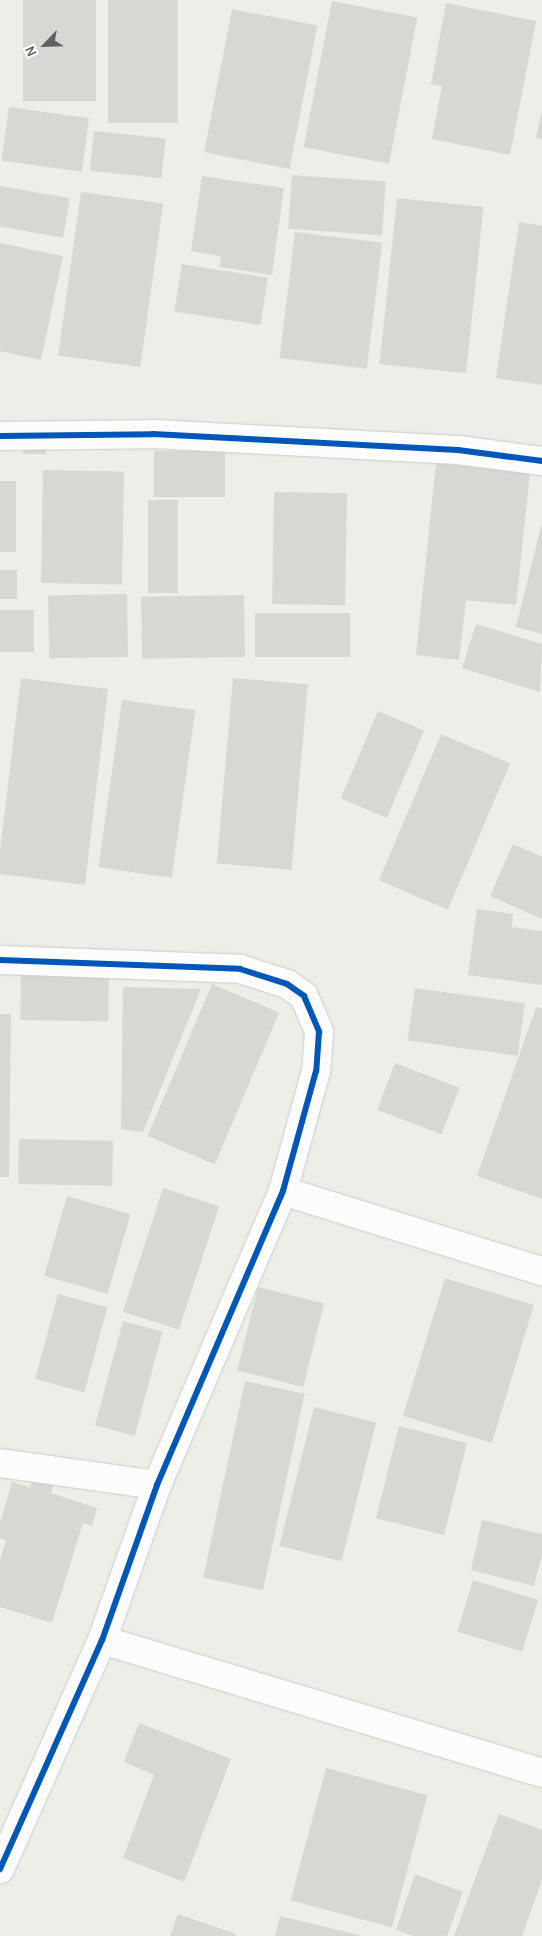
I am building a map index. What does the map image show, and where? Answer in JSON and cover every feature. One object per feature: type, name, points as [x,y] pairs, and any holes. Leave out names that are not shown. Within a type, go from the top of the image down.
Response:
[{"type":"street","points":[[0,436],[153,434],[458,450],[542,461]]},
{"type":"street","points":[[0,960],[240,969],[287,984],[304,996],[319,1032],[316,1071],[283,1191],[157,1485],[102,1640],[0,1869]]},
{"type":"street","points":[[283,1191],[542,1271]]},
{"type":"street","points":[[0,1463],[157,1485]]},
{"type":"street","points":[[102,1640],[542,1773]]},
{"type":"building","points":[[23,0],[96,0],[96,101],[23,101]]},
{"type":"building","points":[[108,0],[178,0],[178,123],[108,123]]},
{"type":"building","points":[[332,1],[417,18],[389,164],[304,147]]},
{"type":"building","points":[[446,3],[536,21],[510,155],[432,139],[442,86],[431,84]]},
{"type":"building","points":[[232,9],[317,26],[290,169],[204,152]]},
{"type":"building","points":[[9,107],[89,118],[82,172],[1,160]]},
{"type":"building","points":[[542,115],[542,139],[536,138]]},
{"type":"building","points":[[94,131],[166,139],[161,178],[90,171]]},
{"type":"building","points":[[292,175],[386,182],[382,235],[288,229]]},
{"type":"building","points":[[202,176],[284,188],[272,275],[219,267],[221,256],[191,251]]},
{"type":"building","points":[[0,186],[70,198],[63,238],[0,227]]},
{"type":"building","points":[[81,192],[163,204],[140,367],[58,355]]},
{"type":"building","points":[[397,198],[484,207],[466,373],[380,364]]},
{"type":"building","points":[[519,222],[542,226],[542,385],[496,378]]},
{"type":"building","points":[[295,232],[382,243],[367,369],[280,358]]},
{"type":"building","points":[[0,243],[63,256],[41,360],[0,351]]},
{"type":"building","points":[[182,264],[268,278],[260,325],[174,311]]},
{"type":"building","points":[[23,441],[46,441],[46,454],[23,454]]},
{"type":"building","points":[[154,451],[225,451],[225,497],[154,497]]},
{"type":"building","points":[[436,463],[530,473],[516,605],[466,600],[459,660],[416,655]]},
{"type":"building","points":[[43,470],[124,471],[122,584],[41,583]]},
{"type":"building","points":[[0,481],[16,481],[16,552],[0,552]]},
{"type":"building","points":[[274,492],[347,493],[345,605],[272,604]]},
{"type":"building","points":[[148,500],[178,500],[178,593],[148,593]]},
{"type":"building","points":[[542,526],[542,634],[516,627]]},
{"type":"building","points":[[0,570],[17,570],[17,599],[0,599]]},
{"type":"building","points":[[127,594],[128,657],[49,658],[48,595]]},
{"type":"building","points":[[244,595],[245,657],[142,659],[141,597]]},
{"type":"building","points":[[0,610],[34,610],[34,652],[0,652]]},
{"type":"building","points":[[255,613],[350,613],[350,657],[255,657]]},
{"type":"building","points":[[476,624],[542,644],[540,692],[462,668]]},
{"type":"building","points":[[21,678],[108,689],[85,885],[0,874],[0,850]]},
{"type":"building","points":[[233,678],[308,685],[292,870],[217,863]]},
{"type":"building","points":[[122,700],[195,710],[172,878],[98,867]]},
{"type":"building","points":[[378,711],[424,731],[387,818],[341,798]]},
{"type":"building","points":[[441,734],[510,763],[448,910],[379,880]]},
{"type":"building","points":[[513,844],[542,857],[542,919],[490,896]]},
{"type":"building","points":[[477,909],[513,914],[512,927],[542,931],[542,985],[468,975]]},
{"type":"building","points":[[21,973],[109,975],[108,1022],[20,1020]]},
{"type":"building","points":[[212,984],[279,1013],[215,1164],[148,1136]]},
{"type":"building","points":[[123,987],[201,989],[143,1132],[121,1129]]},
{"type":"building","points":[[415,988],[525,1003],[518,1056],[408,1040]]},
{"type":"building","points":[[536,1007],[542,1009],[542,1199],[477,1176]]},
{"type":"building","points":[[0,1014],[11,1014],[9,1177],[0,1177]]},
{"type":"building","points":[[395,1063],[459,1088],[441,1134],[377,1110]]},
{"type":"building","points":[[19,1139],[113,1141],[112,1186],[18,1184]]},
{"type":"building","points":[[163,1188],[219,1206],[179,1330],[123,1312]]},
{"type":"building","points":[[67,1196],[130,1214],[108,1294],[44,1276]]},
{"type":"building","points":[[445,1278],[534,1305],[492,1443],[403,1416]]},
{"type":"building","points":[[258,1287],[324,1303],[303,1387],[237,1370]]},
{"type":"building","points":[[58,1294],[107,1307],[84,1392],[35,1379]]},
{"type":"building","points":[[123,1321],[163,1332],[135,1436],[95,1425]]},
{"type":"building","points":[[245,1381],[305,1394],[263,1590],[203,1578]]},
{"type":"building","points":[[314,1407],[376,1422],[342,1561],[279,1546]]},
{"type":"building","points":[[399,1426],[467,1443],[444,1535],[376,1518]]},
{"type":"building","points":[[34,1476],[54,1482],[51,1493],[97,1508],[92,1526],[83,1523],[52,1623],[0,1607],[0,1561],[6,1540],[0,1538],[0,1523],[12,1482],[30,1488]]},
{"type":"building","points":[[482,1520],[542,1534],[542,1554],[534,1586],[471,1570]]},
{"type":"building","points":[[473,1580],[538,1600],[522,1652],[457,1632]]},
{"type":"building","points":[[139,1723],[231,1759],[184,1882],[123,1858],[154,1775],[124,1762]]},
{"type":"building","points":[[326,1768],[427,1795],[392,1928],[291,1900]]},
{"type":"building","points":[[499,1814],[542,1830],[542,1880],[522,1936],[454,1936]]},
{"type":"building","points":[[415,1874],[463,1892],[447,1936],[414,1936],[396,1930]]},
{"type":"building","points":[[178,1914],[236,1934],[235,1936],[170,1936]]},
{"type":"building","points":[[280,1916],[359,1935],[359,1936],[275,1936]]},
{"type":"cycle path","points":[[0,436],[153,434],[458,450],[542,461]]},
{"type":"cycle path","points":[[0,960],[240,969],[287,984],[304,996],[319,1032],[316,1071],[283,1191],[157,1485],[102,1640],[0,1869]]}]
